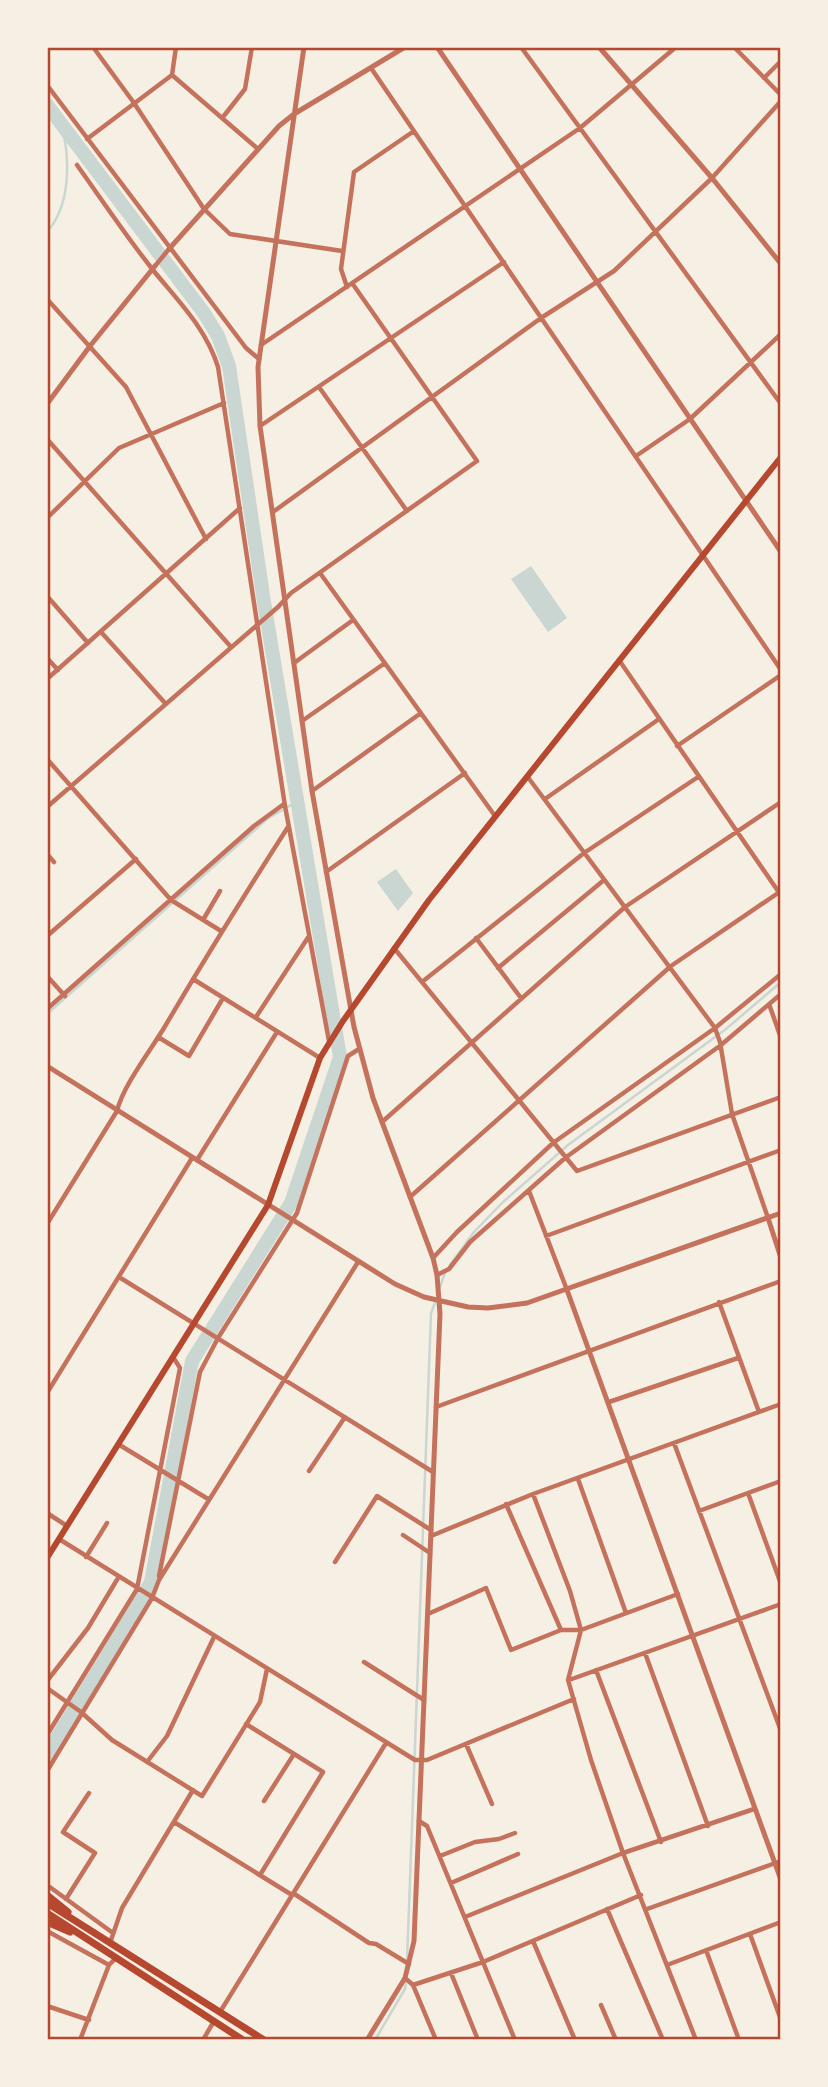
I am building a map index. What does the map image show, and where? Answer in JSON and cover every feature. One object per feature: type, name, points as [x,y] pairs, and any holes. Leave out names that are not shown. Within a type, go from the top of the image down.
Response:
[{"type":"highway","points":[[47,1895],[90,1929]]},
{"type":"highway","points":[[47,1903],[264,2040]]},
{"type":"highway","points":[[47,1913],[51,1920],[90,1940],[243,2040]]},
{"type":"main road","points":[[47,1558],[268,1205],[320,1058],[329,1041],[429,900],[781,457]]},
{"type":"street","points":[[93,47],[134,103],[204,209],[230,234],[342,251]]},
{"type":"street","points":[[87,139],[172,75],[176,47]]},
{"type":"street","points":[[223,117],[245,89],[252,47]]},
{"type":"street","points":[[304,47],[259,359],[257,380],[260,426],[312,791],[359,1049],[382,1122],[433,1258],[439,1301],[414,1941],[405,1978],[367,2040]]},
{"type":"street","points":[[47,404],[153,267],[279,126],[294,114],[405,47]]},
{"type":"street","points":[[437,47],[781,552]]},
{"type":"street","points":[[521,47],[781,404]]},
{"type":"street","points":[[599,47],[712,178],[781,264]]},
{"type":"street","points":[[261,345],[580,128],[676,47]]},
{"type":"street","points":[[734,47],[781,95]]},
{"type":"street","points":[[764,78],[781,61]]},
{"type":"street","points":[[371,68],[781,673],[677,746]]},
{"type":"street","points":[[172,75],[258,149]]},
{"type":"street","points":[[47,85],[246,348],[259,359]]},
{"type":"street","points":[[272,512],[541,318],[614,271],[712,178],[781,102]]},
{"type":"street","points":[[347,287],[341,269],[342,251],[354,172],[414,131]]},
{"type":"street","points":[[77,165],[187,309],[210,346],[218,368],[288,827],[329,1041]]},
{"type":"street","points":[[260,426],[504,262]]},
{"type":"street","points":[[47,807],[258,625],[291,593],[477,461],[352,284]]},
{"type":"street","points":[[47,299],[126,387],[206,539]]},
{"type":"street","points":[[636,456],[690,419],[781,334]]},
{"type":"street","points":[[319,387],[407,511]]},
{"type":"street","points":[[47,518],[119,447],[224,403]]},
{"type":"street","points":[[47,439],[231,647]]},
{"type":"street","points":[[47,679],[240,508]]},
{"type":"street","points":[[320,573],[495,816]]},
{"type":"street","points":[[47,596],[88,643]]},
{"type":"street","points":[[294,663],[353,620]]},
{"type":"street","points":[[101,632],[165,703]]},
{"type":"street","points":[[47,658],[58,670]]},
{"type":"street","points":[[410,1197],[671,966],[780,892],[698,777],[620,660]]},
{"type":"street","points":[[302,721],[385,663]]},
{"type":"street","points":[[312,791],[421,713]]},
{"type":"street","points":[[545,799],[659,719]]},
{"type":"street","points":[[47,759],[174,901],[221,932]]},
{"type":"street","points":[[326,872],[464,773]]},
{"type":"street","points":[[527,776],[716,1029],[732,1114],[781,1258]]},
{"type":"street","points":[[422,982],[584,853],[698,777]]},
{"type":"street","points":[[382,1122],[625,907],[781,802]]},
{"type":"street","points":[[47,1009],[174,901],[264,817],[285,807]]},
{"type":"street","points":[[47,1224],[117,1111],[134,1075],[192,979],[288,827]]},
{"type":"street","points":[[47,854],[54,862]]},
{"type":"street","points":[[47,936],[136,859]]},
{"type":"street","points":[[498,968],[604,880]]},
{"type":"street","points":[[203,920],[220,891]]},
{"type":"street","points":[[256,1017],[309,936]]},
{"type":"street","points":[[476,938],[521,998]]},
{"type":"street","points":[[394,948],[577,1171],[781,1097]]},
{"type":"street","points":[[433,1258],[457,1232],[555,1146],[716,1029],[781,974]]},
{"type":"street","points":[[47,976],[65,996]]},
{"type":"street","points":[[192,979],[320,1058]]},
{"type":"street","points":[[437,1275],[449,1269],[470,1242],[564,1157],[720,1044],[781,994]]},
{"type":"street","points":[[158,1037],[189,1056],[223,998]]},
{"type":"street","points":[[769,1004],[781,1038]]},
{"type":"street","points":[[47,1393],[277,1031]]},
{"type":"street","points":[[159,1580],[200,1372],[218,1338],[297,1213],[348,1056],[359,1049]]},
{"type":"street","points":[[48,1067],[358,1262],[411,1292],[468,1307],[507,1307],[535,1301],[781,1213]]},
{"type":"street","points":[[546,1236],[781,1150]]},
{"type":"street","points":[[529,1191],[609,1402],[754,1809],[778,1862],[781,1880]]},
{"type":"street","points":[[47,1771],[208,1499],[358,1262]]},
{"type":"street","points":[[119,1277],[433,1472]]},
{"type":"street","points":[[436,1407],[781,1281]]},
{"type":"street","points":[[719,1302],[759,1412]]},
{"type":"street","points":[[47,1735],[137,1589],[180,1368],[173,1357]]},
{"type":"street","points":[[609,1402],[738,1358]]},
{"type":"street","points":[[431,1533],[781,1404]]},
{"type":"street","points":[[309,1471],[345,1418]]},
{"type":"street","points":[[674,1443],[781,1731]]},
{"type":"street","points":[[118,1444],[161,1473],[208,1499]]},
{"type":"street","points":[[579,1479],[626,1613]]},
{"type":"street","points":[[699,1511],[781,1481]]},
{"type":"street","points":[[748,1493],[781,1584]]},
{"type":"street","points":[[533,1494],[570,1591],[581,1630],[568,1680],[591,1760],[623,1853],[696,2040]]},
{"type":"street","points":[[335,1562],[377,1496],[431,1533]]},
{"type":"street","points":[[506,1504],[561,1630]]},
{"type":"street","points":[[47,1513],[67,1526]]},
{"type":"street","points":[[86,1557],[107,1523]]},
{"type":"street","points":[[403,1535],[430,1553]]},
{"type":"street","points":[[59,1539],[411,1759],[421,1761],[574,1699]]},
{"type":"street","points":[[47,1681],[88,1628],[118,1578]]},
{"type":"street","points":[[428,1615],[486,1588],[511,1650],[561,1630],[581,1630],[678,1594]]},
{"type":"street","points":[[568,1680],[781,1604]]},
{"type":"street","points":[[147,1762],[167,1736],[214,1636]]},
{"type":"street","points":[[646,1653],[708,1826]]},
{"type":"street","points":[[363,1662],[424,1700]]},
{"type":"street","points":[[47,1688],[82,1713],[112,1740],[202,1796],[260,1702],[267,1669]]},
{"type":"street","points":[[596,1670],[661,1842]]},
{"type":"street","points":[[246,1724],[323,1772],[260,1875]]},
{"type":"street","points":[[220,2012],[386,1743]]},
{"type":"street","points":[[466,1744],[492,1804]]},
{"type":"street","points":[[264,1801],[294,1754]]},
{"type":"street","points":[[110,1942],[122,1908],[193,1790]]},
{"type":"street","points":[[66,1899],[95,1853],[63,1832],[89,1793]]},
{"type":"street","points":[[465,1917],[623,1853],[754,1809]]},
{"type":"street","points":[[419,1821],[427,1826],[515,2040]]},
{"type":"street","points":[[174,1822],[369,1943],[376,1944],[410,1965]]},
{"type":"street","points":[[440,1856],[475,1842],[499,1839],[515,1833]]},
{"type":"street","points":[[451,1883],[518,1854]]},
{"type":"street","points":[[647,1909],[778,1862]]},
{"type":"street","points":[[47,1885],[113,1933]]},
{"type":"street","points":[[413,1985],[484,1962],[641,1895]]},
{"type":"street","points":[[607,1909],[663,2040]]},
{"type":"street","points":[[667,1965],[781,1922]]},
{"type":"street","points":[[47,1931],[109,1965]]},
{"type":"street","points":[[750,1934],[781,2020]]},
{"type":"street","points":[[533,1941],[575,2040]]},
{"type":"street","points":[[706,1950],[739,2040]]},
{"type":"street","points":[[80,2040],[109,1965],[117,1957]]},
{"type":"street","points":[[451,1973],[478,2040]]},
{"type":"street","points":[[405,1978],[413,1985],[436,2040]]},
{"type":"street","points":[[601,2005],[616,2040]]},
{"type":"street","points":[[47,2006],[89,2020]]},
{"type":"street","points":[[203,2040],[214,2021]]},
{"type":"shaded area","points":[[531,566],[567,618],[548,632],[511,579]]},
{"type":"shaded area","points":[[396,869],[413,893],[398,911],[377,882]]},
{"type":"waterway","points":[[47,105],[204,313],[218,336],[229,366],[264,602],[340,1057],[291,1203],[192,1361],[151,1582],[47,1754]]},
{"type":"waterway","points":[[47,232],[61,209],[66,181],[62,126]]},
{"type":"waterway","points":[[47,1014],[267,819],[296,802]]},
{"type":"waterway","points":[[450,1265],[474,1232],[503,1202],[568,1145],[726,1029],[781,982]]},
{"type":"waterway","points":[[440,1287],[446,1270]]},
{"type":"waterway","points":[[407,1961],[431,1313],[436,1300]]},
{"type":"waterway","points":[[375,2040],[405,1989],[406,1981]]}]
